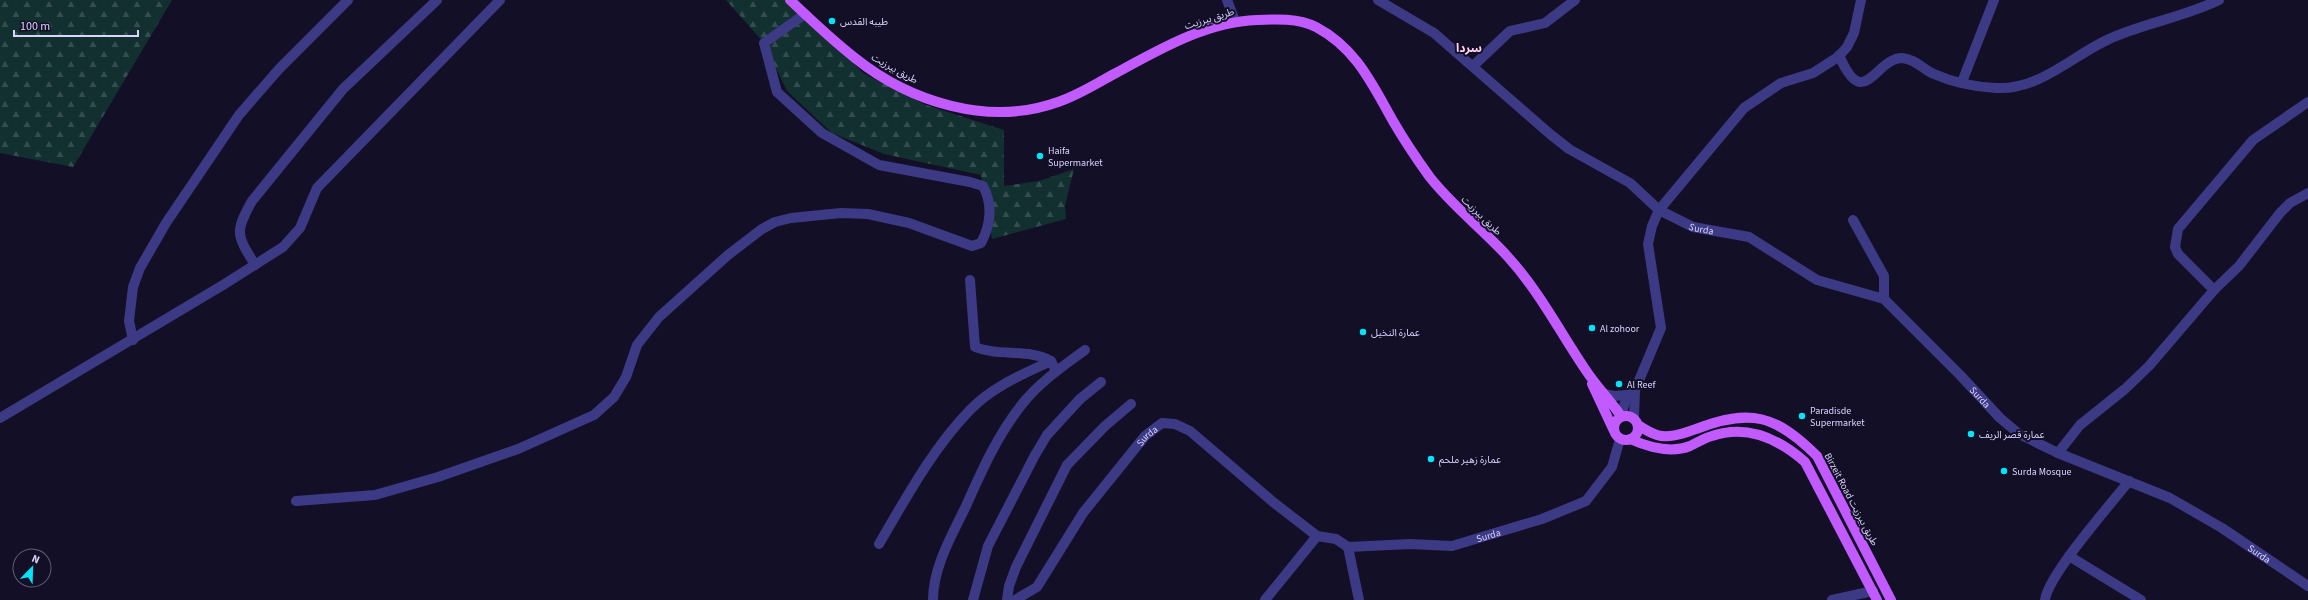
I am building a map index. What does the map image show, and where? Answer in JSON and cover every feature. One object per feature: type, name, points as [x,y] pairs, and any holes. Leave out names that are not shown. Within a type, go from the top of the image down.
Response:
[{"type":"main road","name":"طريق بيرزيت","points":[[790,0],[856,59],[886,79],[922,97],[952,106],[984,112],[1011,111],[1056,103],[1077,94],[1172,44],[1235,21],[1276,19],[1295,21],[1314,26],[1344,45],[1364,68],[1397,128],[1431,178],[1472,223],[1508,256],[1558,325],[1586,371]]},
{"type":"main road","points":[[1586,371],[1621,416],[1636,422],[1638,431],[1625,439]]},
{"type":"main road","points":[[1586,371],[1614,431],[1625,439],[1656,449],[1676,448],[1688,447],[1712,436],[1737,432],[1766,437],[1787,446],[1805,462],[1875,595],[1884,588]]},
{"type":"main road","points":[[1614,431],[1615,422],[1621,416]]},
{"type":"main road","name":"Birzeit Road طريق بيرزيت","points":[[1636,422],[1657,436],[1667,437],[1722,420],[1747,417],[1776,424],[1798,437],[1817,456],[1846,508],[1891,600]]},
{"type":"street","points":[[133,340],[129,320],[133,287],[140,268],[166,223],[239,115],[279,69],[348,0]]},
{"type":"street","points":[[255,265],[242,242],[239,232],[240,221],[252,201],[343,89],[437,0]]},
{"type":"street","points":[[0,418],[133,340],[283,247],[300,228],[317,188],[500,0]]},
{"type":"street","points":[[1227,0],[1235,21]]},
{"type":"street","name":"Surda","points":[[1378,0],[1434,33],[1569,149],[1630,183],[1659,210],[1693,227],[1749,237],[1817,280],[1884,299],[1961,376],[2000,418],[2019,434],[2058,454],[2170,498],[2195,511],[2308,586]]},
{"type":"street","points":[[1473,66],[1510,31],[1545,23],[1575,0]]},
{"type":"street","points":[[1621,416],[1661,328],[1648,244],[1652,226],[1659,210],[1744,108],[1781,83],[1825,67],[1847,47],[1854,33],[1861,0]]},
{"type":"street","points":[[1962,82],[1994,0]]},
{"type":"street","points":[[1839,55],[1846,70],[1856,80],[1862,81],[1874,78],[1888,61],[1902,58],[1916,62],[1933,74],[1962,82],[1996,88],[2027,85],[2114,36],[2156,21],[2195,11],[2219,0]]},
{"type":"street","points":[[296,501],[375,495],[438,477],[518,449],[594,414],[614,398],[626,377],[637,345],[659,317],[728,255],[762,229],[775,222],[791,218],[842,213],[868,214],[909,223],[972,246],[981,243],[987,231],[990,215],[989,198],[983,186],[970,182],[879,165],[822,133],[777,92],[764,43],[805,14]]},
{"type":"street","points":[[2214,290],[2178,254],[2175,247],[2178,230],[2253,140],[2308,102]]},
{"type":"street","points":[[2058,454],[2080,425],[2125,389],[2149,366],[2214,290],[2239,266],[2280,213],[2290,203],[2308,193]]},
{"type":"street","points":[[1852,220],[1884,276],[1884,299]]},
{"type":"street","points":[[970,280],[974,347],[985,351],[1040,356],[1051,361],[1056,371]]},
{"type":"street","points":[[933,600],[933,591],[944,553],[997,440],[1024,402],[1056,371],[1085,350]]},
{"type":"street","points":[[879,544],[921,474],[970,409],[994,391],[1051,361]]},
{"type":"street","points":[[973,600],[988,546],[1035,455],[1047,435],[1080,399],[1101,382]]},
{"type":"street","points":[[1604,394],[1614,396],[1631,393]]},
{"type":"street","points":[[1631,393],[1636,422]]},
{"type":"street","points":[[1007,600],[1009,586],[1016,567],[1067,465],[1105,426],[1131,404]]},
{"type":"street","name":"Surda","points":[[1014,600],[1037,587],[1083,513],[1145,436],[1162,423],[1175,424],[1190,431],[1273,502],[1317,536],[1336,539],[1348,547],[1410,544],[1452,546],[1542,519],[1586,501],[1612,467],[1625,439]]},
{"type":"street","points":[[2045,600],[2053,580],[2129,481]]},
{"type":"street","points":[[1265,600],[1317,536]]},
{"type":"street","points":[[1348,547],[1359,600]]},
{"type":"street","points":[[2070,556],[2141,600]]},
{"type":"street","points":[[1832,600],[1875,595]]},
{"type":"green space","points":[[0,0],[172,0],[73,167],[0,153]]},
{"type":"green space","points":[[726,0],[792,0],[863,73],[926,105],[1004,130],[1004,186],[1039,181],[1074,169],[1065,206],[1066,219],[992,239],[981,175],[884,154],[832,133],[787,91],[764,43]]},
{"type":"place","name":"طيبه القدس","points":[[832,21]]},
{"type":"place","name":"Haifa Supermarket","points":[[1040,156]]},
{"type":"place","name":"Al zohoor","points":[[1592,328]]},
{"type":"place","name":"عمارة النخيل","points":[[1363,332]]},
{"type":"place","name":"Al Reef","points":[[1619,384]]},
{"type":"place","name":"Paradisde Supermarket","points":[[1802,416]]},
{"type":"place","name":"عمارة قصر الريف","points":[[1971,434]]},
{"type":"place","name":"عمارة زهير ملحم","points":[[1431,459]]},
{"type":"place","name":"Surda Mosque","points":[[2004,471]]},
{"type":"district","name":"سردا","points":[[1469,48]]}]
